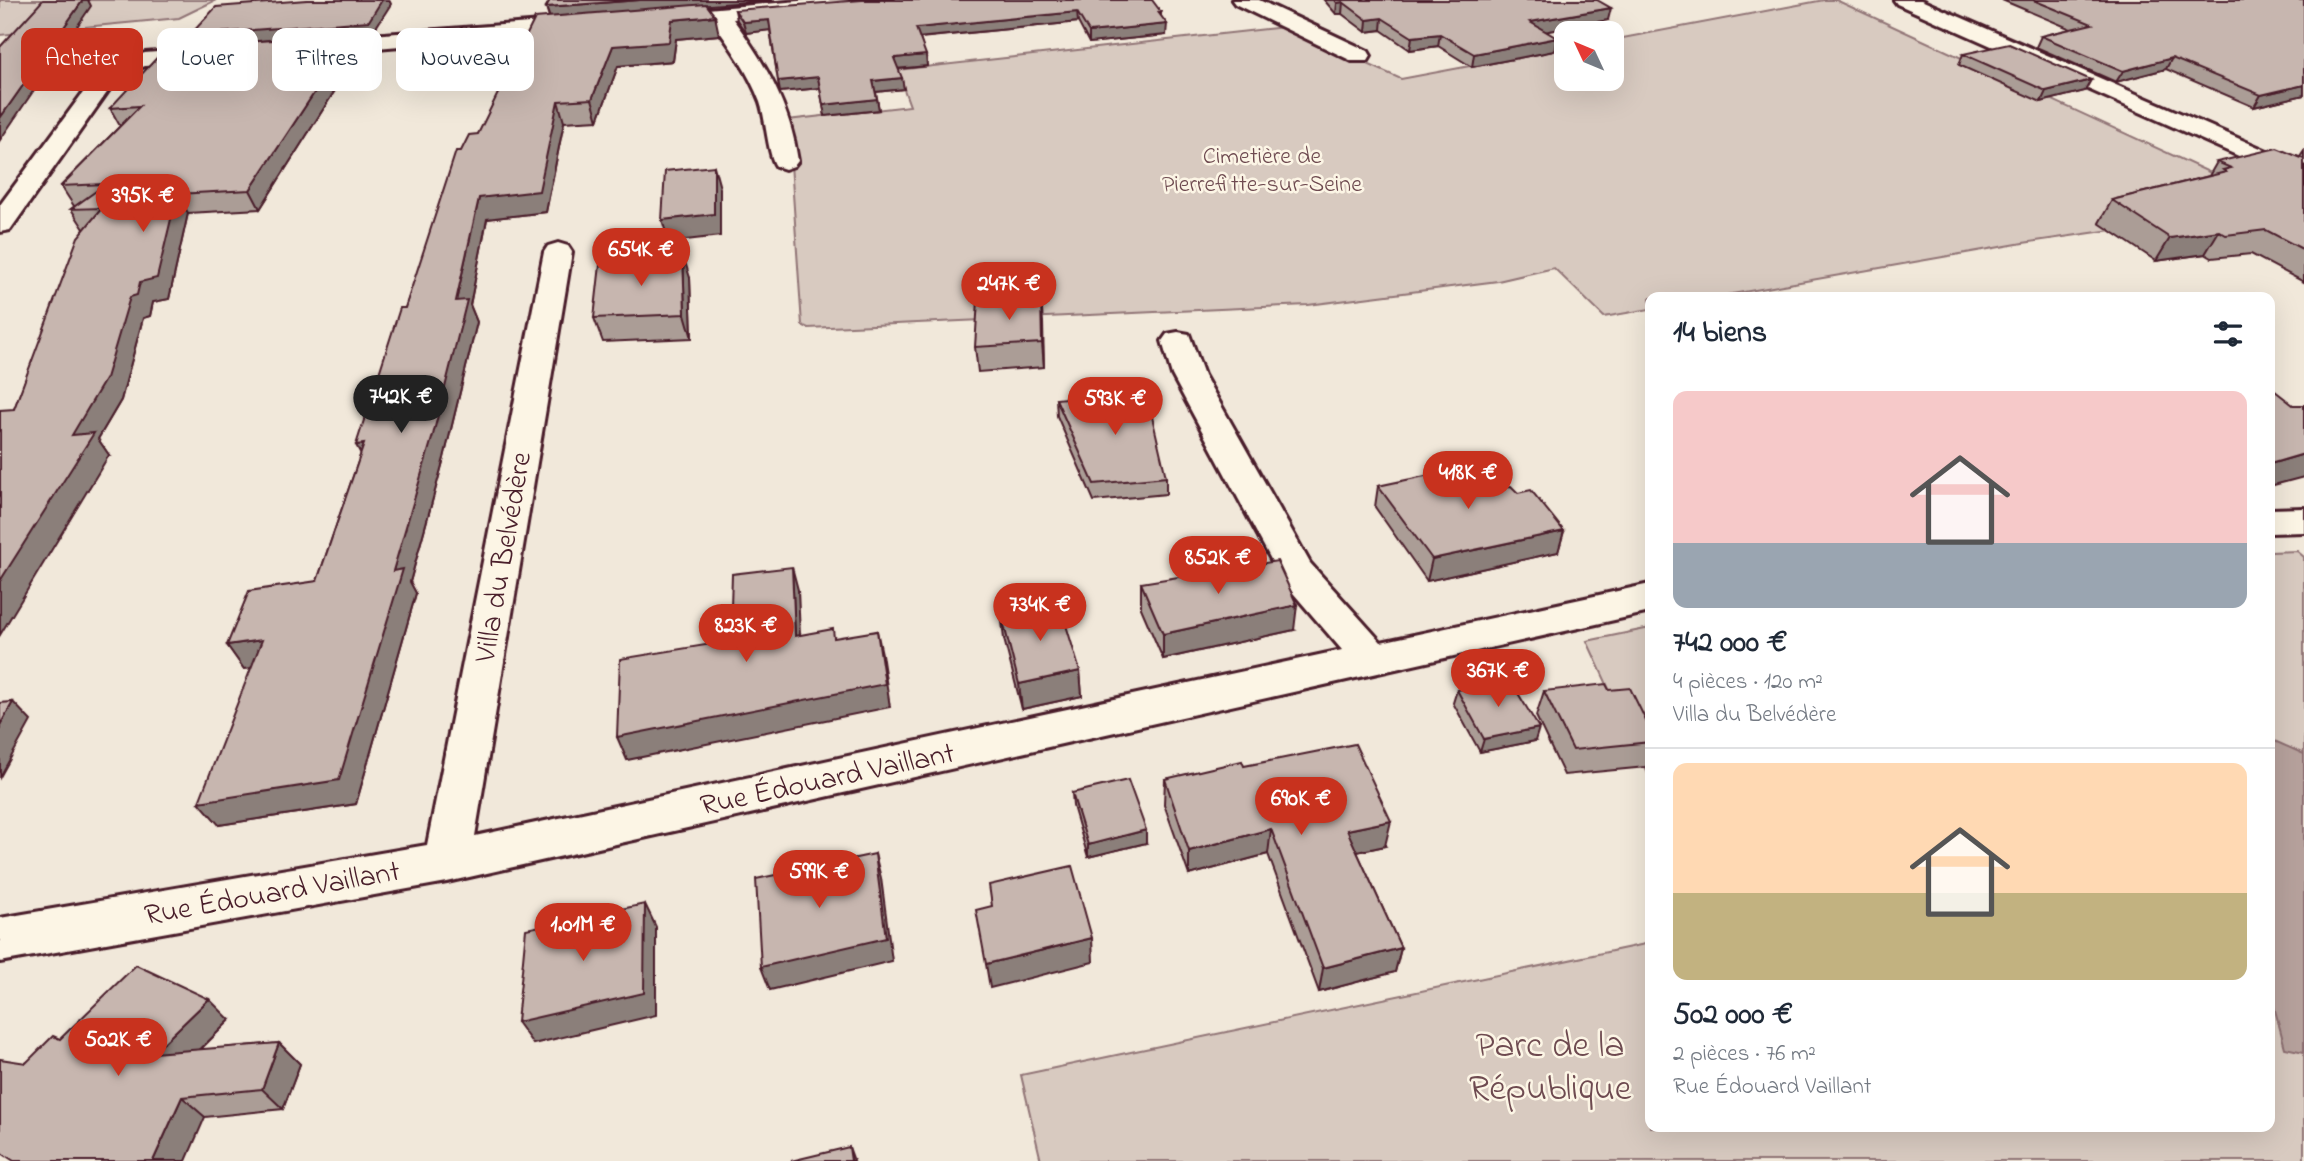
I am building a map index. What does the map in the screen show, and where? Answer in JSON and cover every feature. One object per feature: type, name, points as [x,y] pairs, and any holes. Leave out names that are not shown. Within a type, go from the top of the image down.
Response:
[{"type":"street","points":[[635,21],[883,0]]},
{"type":"street","points":[[1242,0],[1360,55]]},
{"type":"street","points":[[1904,0],[2304,177]]},
{"type":"street","points":[[718,15],[759,70],[783,130],[785,161]]},
{"type":"street","points":[[382,41],[607,23]]},
{"type":"street","points":[[0,224],[110,72],[123,64],[157,58]]},
{"type":"street","name":"Villa du Belvédère","points":[[447,862],[558,252]]},
{"type":"street","points":[[1178,341],[1188,375],[1296,571],[1373,658]]},
{"type":"street","points":[[2275,521],[2304,520]]},
{"type":"street","name":"Rue Édouard Vaillant","points":[[0,940],[447,862],[1645,599]]},
{"type":"green space","points":[[0,0],[216,0],[179,18],[74,28],[21,28],[21,33],[0,35]]},
{"type":"green space","name":"Cimetière de Pierrefitte-sur-Seine","points":[[1824,0],[1836,0],[2237,185],[2139,226],[2023,243],[1744,292],[1645,292],[1645,310],[1604,317],[1554,268],[1498,281],[1308,305],[808,328],[802,325],[788,120],[910,106],[897,70],[1285,27],[1401,79],[1554,50],[1554,91],[1624,91],[1624,38]]},
{"type":"green space","name":"Parc de la République","points":[[2297,551],[2304,557],[2304,1161],[1041,1161],[1021,1075],[1645,944],[1645,1132],[2275,1132],[2275,552]]},
{"type":"green space","points":[[1645,629],[1645,767],[1587,641]]},
{"type":"shaded area","points":[[2275,741],[2304,754],[2304,1052],[2285,1048],[2275,1010]]},
{"type":"building","points":[[43,0],[83,0],[63,28],[21,28],[21,88],[0,118],[0,47]]},
{"type":"building","points":[[307,0],[382,0],[369,21],[258,30],[196,28],[216,7]]},
{"type":"building","points":[[550,0],[640,0],[546,7]]},
{"type":"building","points":[[862,0],[1152,0],[1167,24],[1089,32],[1077,12],[916,28],[926,55],[894,58],[902,78],[873,81],[877,99],[823,105],[818,77],[778,81],[769,20],[743,22],[735,10]]},
{"type":"building","points":[[1335,0],[1597,0],[1611,8],[1530,22],[1554,39],[1474,54],[1440,34],[1412,37],[1382,18],[1367,20],[1343,2],[1337,3]]},
{"type":"building","points":[[2033,0],[2304,0],[2304,85],[2261,95],[2172,58],[2123,71],[2041,36],[2092,24]]},
{"type":"building","points":[[706,4],[715,16],[672,20],[669,42],[613,46],[592,99],[558,101],[539,191],[479,198],[456,301],[467,300],[433,435],[393,571],[403,569],[339,780],[199,802],[262,640],[227,645],[249,591],[317,581],[364,444],[356,445],[400,308],[405,308],[456,151],[461,151],[469,135],[478,134],[499,91],[534,91],[534,28],[530,28],[535,18]]},
{"type":"building","points":[[272,40],[272,91],[315,91],[250,190],[177,194],[157,278],[140,282],[137,295],[130,297],[106,378],[72,435],[94,433],[0,581],[0,410],[14,409],[78,237],[102,208],[71,209],[106,184],[61,186],[140,106],[110,108],[126,91],[143,91],[143,73],[157,58],[157,91],[258,91],[258,41]]},
{"type":"building","points":[[2009,44],[2091,80],[2046,91],[1963,54]]},
{"type":"building","points":[[2277,148],[2304,159],[2304,250],[2266,230],[2226,235],[2219,231],[2170,238],[2112,200],[2226,172],[2223,170],[2231,168],[2217,162]]},
{"type":"building","points":[[714,166],[714,214],[662,220],[665,171]]},
{"type":"building","points":[[683,255],[685,314],[594,318],[600,265]]},
{"type":"building","points":[[1041,298],[1042,343],[975,347],[978,300]]},
{"type":"building","points":[[2275,391],[2293,405],[2304,405],[2304,454],[2275,463]]},
{"type":"building","points":[[1114,393],[1116,398],[1147,395],[1166,477],[1094,484],[1056,399]]},
{"type":"building","points":[[1486,463],[1503,487],[1511,486],[1518,493],[1531,490],[1564,531],[1432,559],[1378,486]]},
{"type":"building","points":[[1277,561],[1297,605],[1163,634],[1141,583]]},
{"type":"building","points":[[792,567],[795,636],[833,629],[834,638],[877,631],[885,684],[617,737],[620,659],[730,641],[732,574]]},
{"type":"building","points":[[1059,602],[1080,671],[1019,684],[1001,613]]},
{"type":"building","points":[[1510,680],[1539,728],[1484,739],[1457,690]]},
{"type":"building","points":[[1606,684],[1609,690],[1630,688],[1645,719],[1645,743],[1573,750],[1544,691]]},
{"type":"building","points":[[13,702],[0,725],[0,703]]},
{"type":"building","points":[[1355,744],[1391,821],[1347,830],[1401,948],[1323,968],[1271,829],[1189,851],[1165,779],[1242,761],[1244,766]]},
{"type":"building","points":[[1128,780],[1146,830],[1088,845],[1072,793]]},
{"type":"building","points":[[875,854],[886,938],[761,967],[756,879]]},
{"type":"building","points":[[1072,866],[1092,938],[986,964],[976,910],[992,906],[989,885]]},
{"type":"building","points":[[645,904],[644,993],[517,1022],[526,929]]},
{"type":"building","points":[[136,965],[209,999],[153,1053],[279,1043],[262,1089],[182,1097],[153,1161],[14,1161],[0,1152],[0,1059],[26,1063],[53,1036],[60,1039]]},
{"type":"building","points":[[849,1147],[851,1161],[791,1161]]}]
